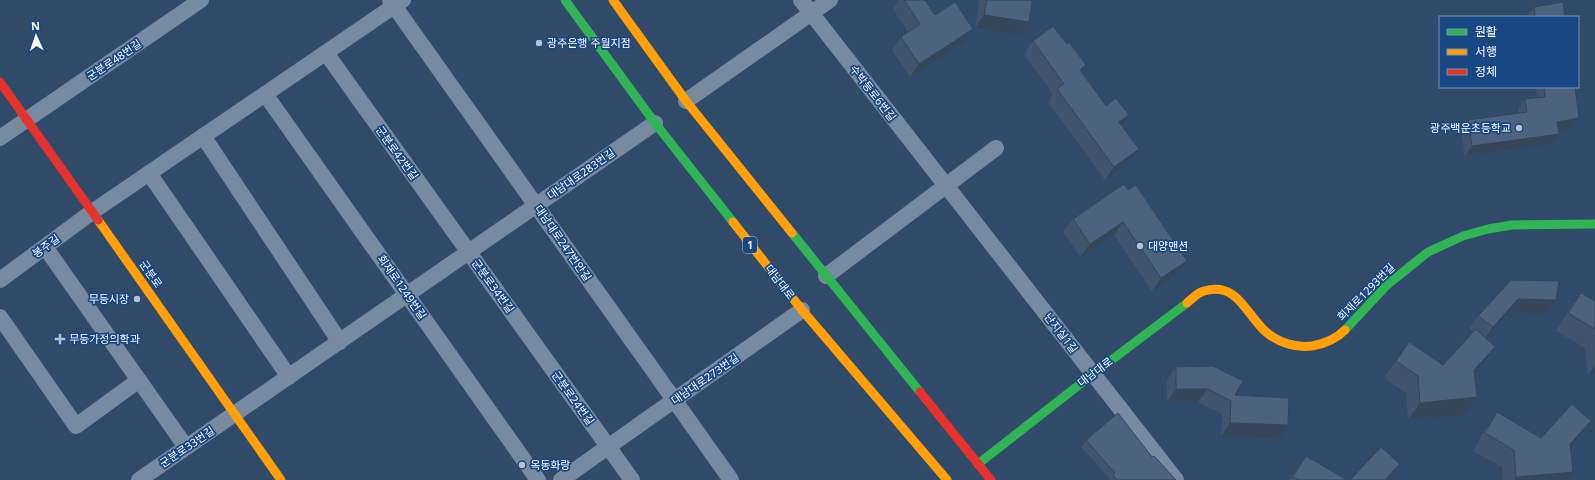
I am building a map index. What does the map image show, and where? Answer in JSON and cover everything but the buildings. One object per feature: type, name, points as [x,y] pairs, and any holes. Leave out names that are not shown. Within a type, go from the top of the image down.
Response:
[{"type":"main road","name":"대남대로","points":[[565,0],[655,123],[802,310],[947,480]]},
{"type":"main road","points":[[613,0],[686,101],[991,480]]},
{"type":"main road","name":"군분로","points":[[0,82],[281,480]]},
{"type":"main road","name":"회재로1293번길","points":[[1217,289],[1230,292],[1238,299],[1266,332],[1284,344],[1303,347],[1323,344],[1341,334],[1387,285],[1428,252],[1463,236],[1488,229],[1512,225],[1595,224]]},
{"type":"main road","name":"대남대로","points":[[978,464],[1093,374],[1203,291],[1217,289]]},
{"type":"street","name":"군분로48번길","points":[[0,138],[201,0]]},
{"type":"street","name":"수박등로6번길","points":[[801,0],[946,186]]},
{"type":"street","points":[[686,101],[830,0]]},
{"type":"street","points":[[92,212],[326,53],[396,2]]},
{"type":"street","name":"대남대로247번안길","points":[[396,2],[536,206],[731,480]]},
{"type":"street","name":"군분로42번길","points":[[326,53],[468,252]]},
{"type":"street","name":"회재로1249번길","points":[[265,94],[538,480]]},
{"type":"street","name":"대남대로283번길","points":[[468,252],[655,123]]},
{"type":"street","points":[[203,136],[340,342]]},
{"type":"street","points":[[826,276],[996,148]]},
{"type":"street","points":[[149,173],[289,377]]},
{"type":"street","name":"난지실1길","points":[[946,186],[1176,480]]},
{"type":"street","name":"봉주길","points":[[0,280],[92,212]]},
{"type":"street","points":[[45,247],[186,448]]},
{"type":"street","name":"군분로34번길","points":[[235,414],[468,252],[539,350]]},
{"type":"street","name":"대남대로273번길","points":[[608,447],[802,310]]},
{"type":"street","points":[[0,317],[76,426],[139,380]]},
{"type":"street","name":"군분로24번길","points":[[539,350],[632,480]]},
{"type":"street","name":"군분로33번길","points":[[139,480],[155,475],[186,448],[235,414]]},
{"type":"street","points":[[561,480],[608,447]]},
{"type":"traffic: fast","points":[[565,0],[655,123],[733,222]]},
{"type":"traffic: fast","points":[[1345,330],[1387,285],[1428,252],[1463,236],[1488,229],[1512,225],[1595,224]]},
{"type":"traffic: fast","points":[[792,233],[920,392]]},
{"type":"traffic: fast","points":[[978,464],[1187,303]]},
{"type":"traffic: slow","points":[[613,0],[686,101],[792,233]]},
{"type":"traffic: slow","points":[[98,220],[281,480]]},
{"type":"traffic: slow","points":[[733,222],[802,310],[947,480]]},
{"type":"traffic: slow","points":[[1187,303],[1197,294],[1202,292],[1216,289],[1225,291],[1240,301],[1266,332],[1276,339],[1288,344],[1300,346],[1321,344],[1330,341],[1345,330]]},
{"type":"traffic: jam","points":[[0,82],[98,220]]},
{"type":"traffic: jam","points":[[920,392],[991,480]]},
{"type":"place","name":"광주은행 주월지점","points":[[539,43]]},
{"type":"place","name":"광주백운초등학교","points":[[1519,128]]},
{"type":"place","name":"대양맨션","points":[[1140,246]]},
{"type":"place","name":"무등시장","points":[[137,299]]},
{"type":"place","name":"무등가정의학과","points":[[60,339]]},
{"type":"place","name":"옥동화랑","points":[[522,465]]}]
